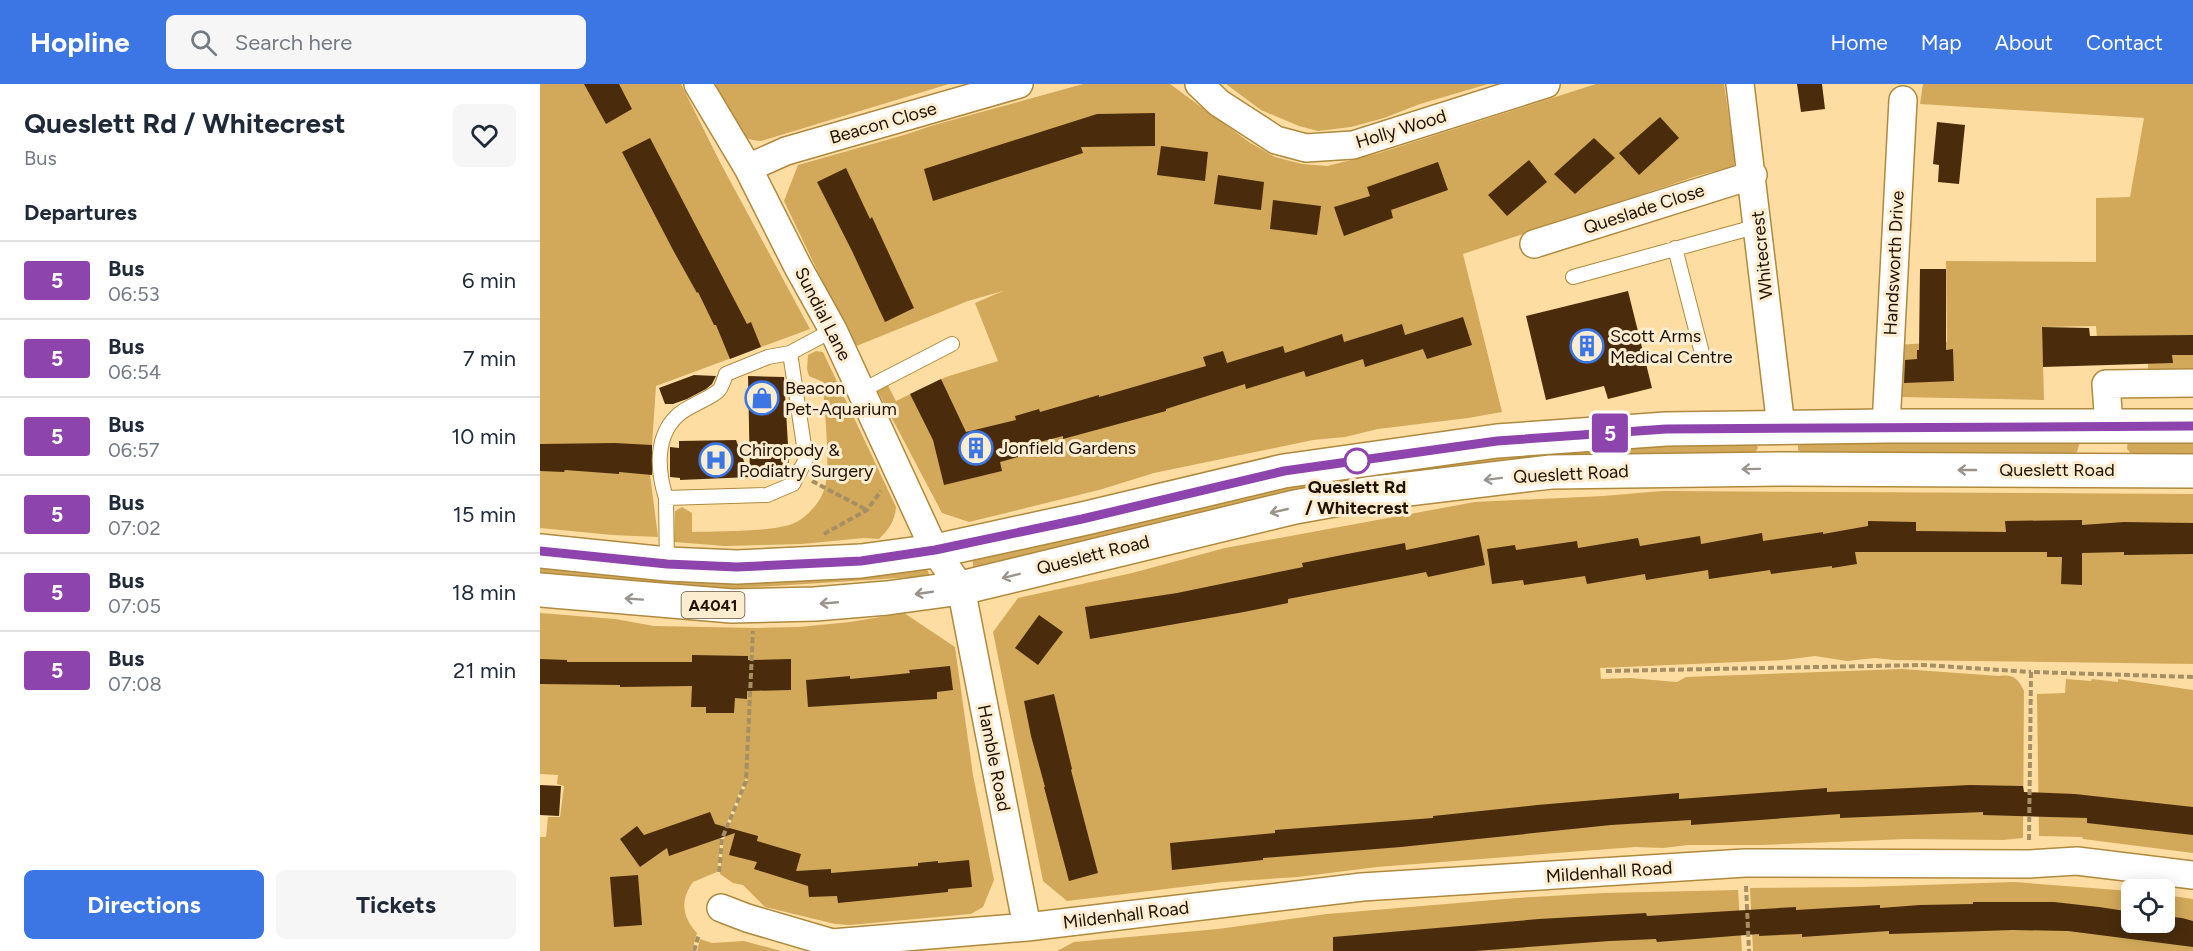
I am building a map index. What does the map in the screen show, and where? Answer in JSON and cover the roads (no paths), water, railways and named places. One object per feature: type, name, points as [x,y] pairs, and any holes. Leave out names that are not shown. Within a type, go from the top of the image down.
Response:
[{"type":"highway","points":[[2105,471],[2109,426]]},
{"type":"highway","name":"Queslett Road","points":[[540,551],[667,564],[737,567],[861,561],[935,550],[1082,519],[1284,471],[1497,441],[1666,429],[2193,426]]},
{"type":"highway","points":[[1781,427],[1783,469]]},
{"type":"highway","name":"Queslett Road","points":[[540,590],[732,606],[827,603],[887,598],[961,588],[1294,507],[1367,494],[1551,472],[1783,469],[2193,471]]},
{"type":"street","name":"Sundial Lane","points":[[698,84],[748,168],[833,330],[935,550]]},
{"type":"street","name":"Beacon Close","points":[[748,168],[786,151],[1019,84]]},
{"type":"street","name":"Holly Wood","points":[[1199,84],[1219,103],[1276,140],[1306,148],[1353,145],[1546,84]]},
{"type":"street","name":"Whitecrest","points":[[1740,84],[1753,175],[1781,427]]},
{"type":"street","name":"Handsworth Drive","points":[[1886,426],[1903,100]]},
{"type":"street","name":"Queslade Close","points":[[1534,244],[1753,175]]},
{"type":"street","points":[[2109,426],[2106,384],[2193,383]]},
{"type":"street","points":[[935,550],[961,588]]},
{"type":"street","name":"Hamble Road","points":[[961,588],[1028,927]]},
{"type":"street","name":"Mildenhall Road","points":[[721,908],[832,943],[1028,927],[1362,887],[1745,863],[2029,864],[2077,861],[2193,875]]},
{"type":"lane","points":[[1573,276],[1758,226]]},
{"type":"lane","points":[[1675,248],[1702,353]]},
{"type":"lane","points":[[667,564],[666,498],[660,481],[659,455],[664,434],[678,415],[719,391],[726,374],[768,357],[790,353],[833,330]]},
{"type":"lane","points":[[861,391],[952,344]]},
{"type":"lane","points":[[666,498],[767,495],[793,484],[806,459],[790,353]]},
{"type":"place","name":"Scott Arms Medical Centre","points":[[1587,346]]},
{"type":"place","name":"Beacon Pet-Aquarium","points":[[762,398]]},
{"type":"place","name":"Jonfield Gardens","points":[[976,448]]},
{"type":"place","name":"Chiropody & Podiatry Surgery","points":[[716,460]]},
{"type":"place","name":"Queslett Rd / Whitecrest","points":[[1357,461]]}]
